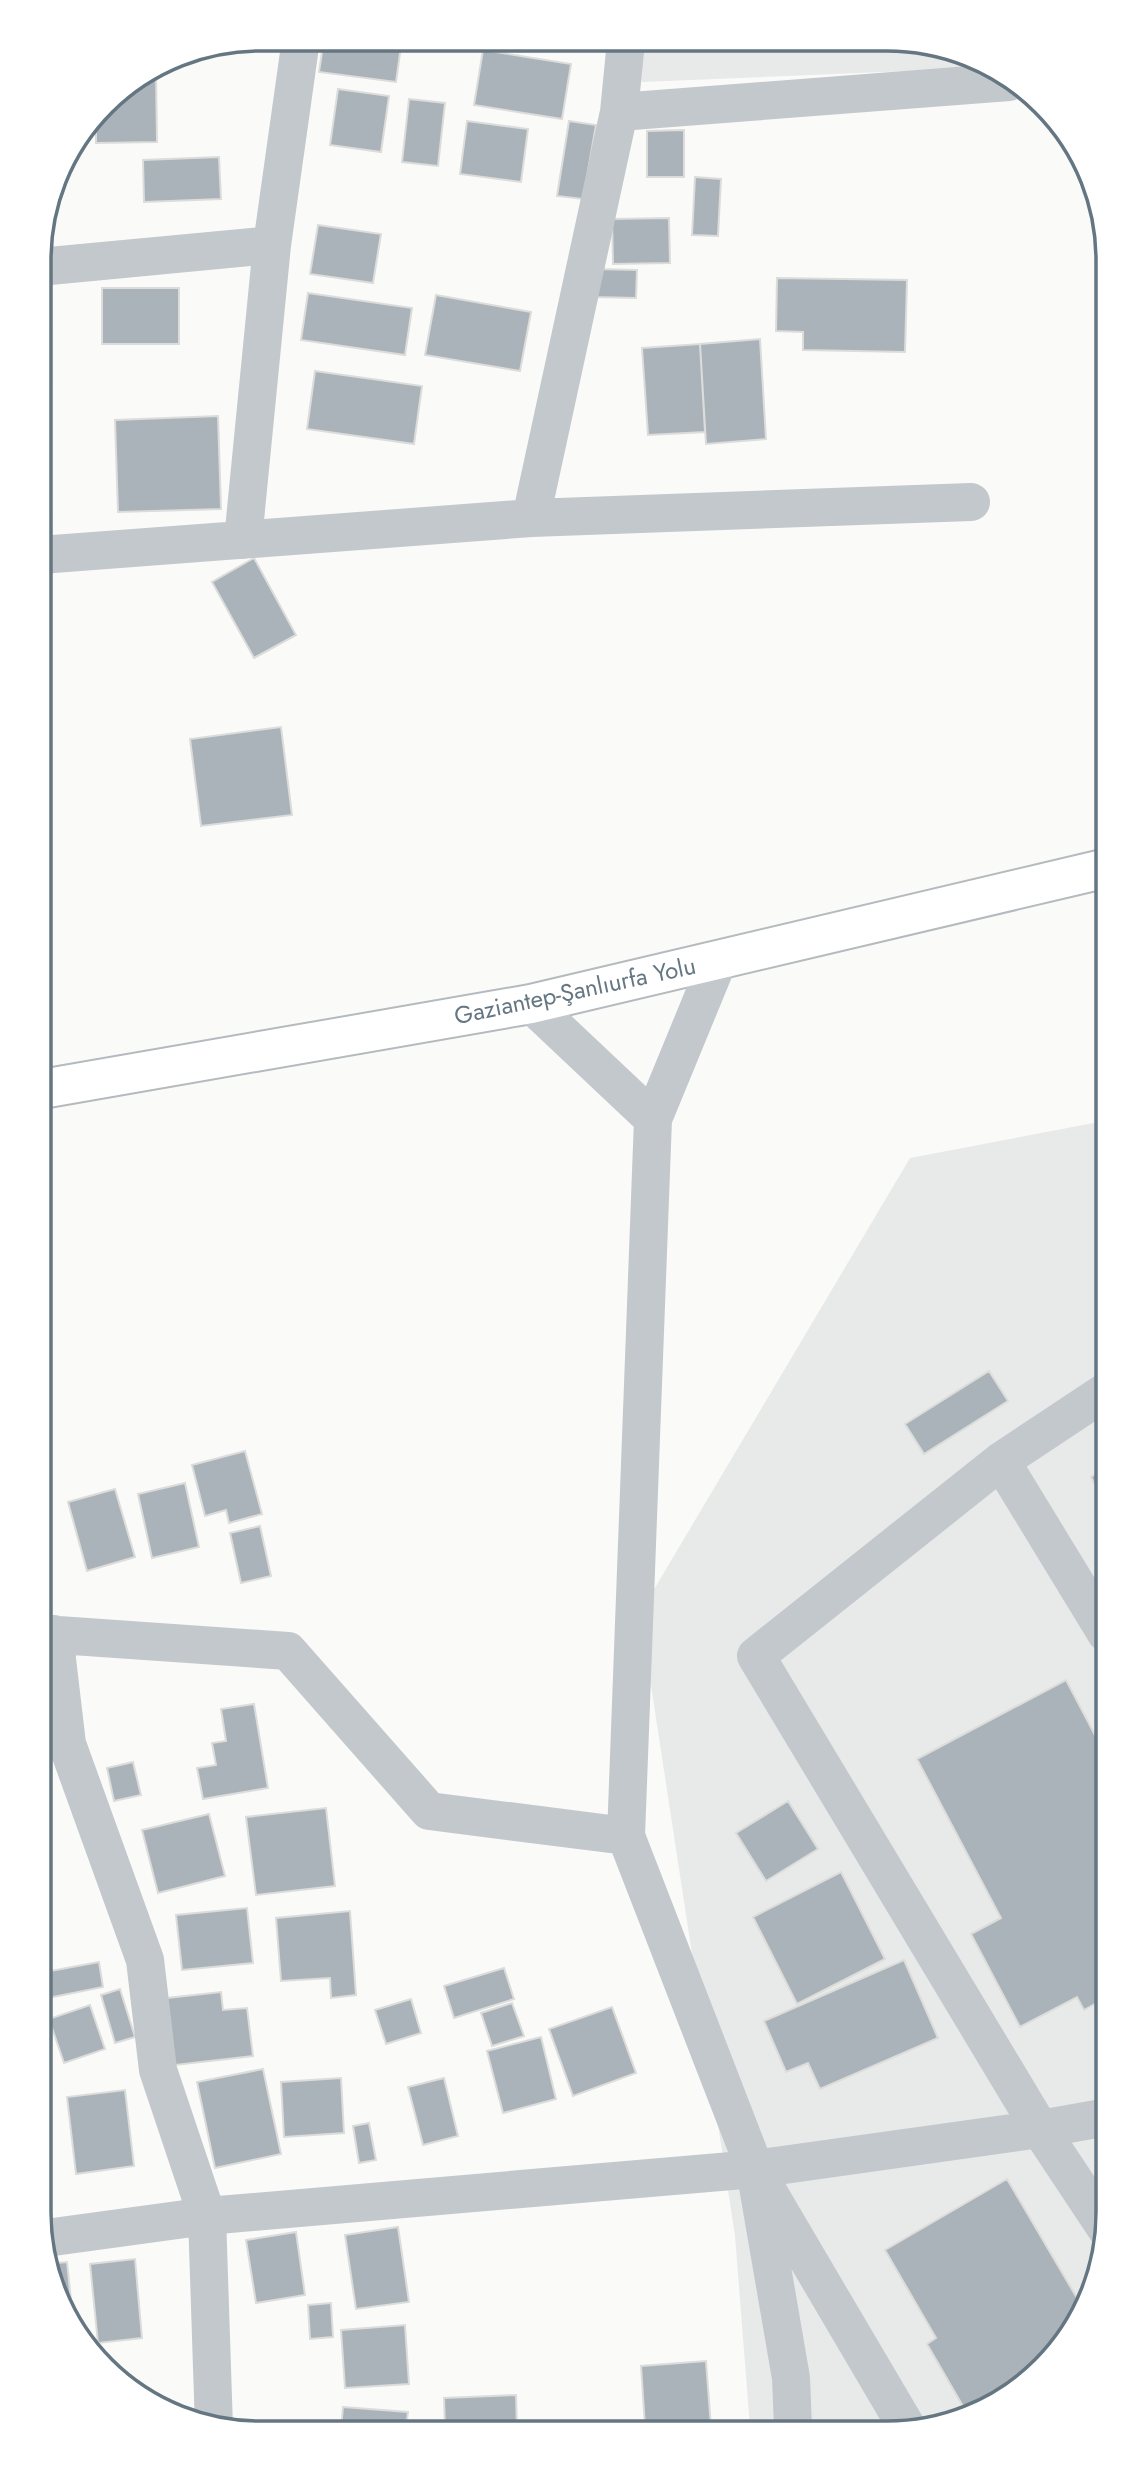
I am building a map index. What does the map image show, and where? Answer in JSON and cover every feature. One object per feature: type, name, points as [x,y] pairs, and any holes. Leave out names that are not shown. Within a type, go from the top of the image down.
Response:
[{"type":"main road","name":"Gaziantep-Şanlıurfa Yolu","points":[[51,1087],[531,1004],[1096,871]]},
{"type":"street","points":[[243,540],[272,245],[299,51]]},
{"type":"street","points":[[530,518],[619,112],[625,51]]},
{"type":"street","points":[[619,112],[998,83]]},
{"type":"street","points":[[51,266],[272,245]]},
{"type":"street","points":[[51,554],[530,518],[971,502]]},
{"type":"street","points":[[718,961],[653,1119],[626,1836],[755,2169],[902,2420]]},
{"type":"street","points":[[531,1004],[653,1119]]},
{"type":"street","points":[[1096,1398],[1001,1461],[756,1656],[1040,2129],[1096,2213]]},
{"type":"street","points":[[1001,1461],[1096,1617]]},
{"type":"street","points":[[51,1634],[288,1651],[429,1811],[626,1836]]},
{"type":"street","points":[[51,1647],[66,1744],[145,1960],[158,2070],[207,2216],[214,2416]]},
{"type":"street","points":[[53,2237],[207,2216],[755,2169],[1096,2119]]},
{"type":"street","points":[[755,2169],[791,2378],[793,2421]]},
{"type":"shaded area","points":[[634,51],[901,51],[928,55],[971,68],[642,82],[632,62]]},
{"type":"shaded area","points":[[1096,1123],[1096,2226],[1085,2279],[1068,2317],[1035,2360],[1003,2386],[980,2400],[941,2414],[914,2419],[750,2421],[735,2236],[640,1613],[910,1158]]},
{"type":"building","points":[[322,51],[400,51],[396,82],[319,72]]},
{"type":"building","points":[[483,51],[571,64],[562,119],[474,105]]},
{"type":"building","points":[[156,79],[157,142],[96,143],[96,131],[112,112]]},
{"type":"building","points":[[338,89],[389,96],[381,152],[330,145]]},
{"type":"building","points":[[409,99],[445,103],[438,166],[402,162]]},
{"type":"building","points":[[467,121],[528,129],[521,182],[460,174]]},
{"type":"building","points":[[569,121],[596,125],[583,199],[557,196]]},
{"type":"building","points":[[684,130],[684,177],[647,177],[647,131]]},
{"type":"building","points":[[219,157],[221,199],[144,202],[143,160]]},
{"type":"building","points":[[695,177],[721,179],[718,236],[692,235]]},
{"type":"building","points":[[669,218],[670,263],[613,264],[612,219]]},
{"type":"building","points":[[318,225],[381,234],[373,283],[310,274]]},
{"type":"building","points":[[595,269],[637,270],[636,298],[594,297]]},
{"type":"building","points":[[777,278],[907,280],[905,352],[803,350],[803,332],[776,331]]},
{"type":"building","points":[[102,288],[179,288],[179,344],[102,344]]},
{"type":"building","points":[[308,293],[412,308],[405,355],[301,340]]},
{"type":"building","points":[[436,295],[531,312],[520,371],[425,355]]},
{"type":"building","points":[[760,339],[766,439],[706,444],[700,344]]},
{"type":"building","points":[[700,344],[705,432],[648,435],[642,348]]},
{"type":"building","points":[[315,371],[422,386],[414,444],[307,429]]},
{"type":"building","points":[[218,416],[221,509],[118,512],[115,420]]},
{"type":"building","points":[[254,558],[296,635],[254,658],[212,582]]},
{"type":"building","points":[[281,727],[292,815],[201,826],[190,739]]},
{"type":"building","points":[[989,1371],[1008,1401],[924,1454],[905,1424]]},
{"type":"building","points":[[245,1451],[262,1514],[229,1523],[226,1510],[205,1516],[192,1465]]},
{"type":"building","points":[[1096,1474],[1096,1486],[1091,1477]]},
{"type":"building","points":[[185,1483],[199,1547],[152,1558],[138,1494]]},
{"type":"building","points":[[115,1489],[135,1557],[87,1571],[68,1502]]},
{"type":"building","points":[[260,1526],[271,1576],[241,1583],[230,1533]]},
{"type":"building","points":[[1066,1680],[1096,1737],[1096,2003],[1084,2010],[1077,1997],[1020,2027],[971,1934],[1001,1918],[917,1759]]},
{"type":"building","points":[[254,1704],[268,1788],[203,1799],[197,1768],[216,1765],[212,1743],[226,1741],[221,1709]]},
{"type":"building","points":[[133,1762],[141,1795],[114,1801],[107,1768]]},
{"type":"building","points":[[788,1801],[818,1849],[766,1881],[736,1833]]},
{"type":"building","points":[[326,1808],[335,1886],[256,1895],[246,1817]]},
{"type":"building","points":[[209,1814],[225,1876],[158,1893],[142,1830]]},
{"type":"building","points":[[841,1872],[885,1959],[797,2004],[753,1917]]},
{"type":"building","points":[[247,1908],[253,1963],[182,1970],[176,1915]]},
{"type":"building","points":[[350,1911],[356,1995],[331,1998],[330,1978],[281,1981],[276,1918]]},
{"type":"building","points":[[904,1960],[938,2038],[820,2089],[808,2063],[786,2072],[764,2021]]},
{"type":"building","points":[[99,1962],[103,1987],[51,1997],[51,1971]]},
{"type":"building","points":[[504,1968],[514,1999],[454,2018],[444,1986]]},
{"type":"building","points":[[120,1989],[135,2037],[115,2043],[101,1995]]},
{"type":"building","points":[[221,1992],[223,2010],[247,2008],[253,2056],[175,2065],[167,1998]]},
{"type":"building","points":[[411,1999],[421,2033],[386,2044],[375,2010]]},
{"type":"building","points":[[512,2003],[524,2036],[492,2046],[481,2013]]},
{"type":"building","points":[[90,2005],[105,2049],[64,2063],[51,2018]]},
{"type":"building","points":[[612,2007],[636,2073],[573,2096],[549,2029]]},
{"type":"building","points":[[541,2037],[556,2099],[503,2113],[487,2051]]},
{"type":"building","points":[[263,2069],[281,2154],[215,2168],[197,2082]]},
{"type":"building","points":[[341,2078],[344,2133],[284,2137],[281,2082]]},
{"type":"building","points":[[444,2078],[458,2136],[423,2145],[408,2087]]},
{"type":"building","points":[[125,2090],[134,2166],[76,2174],[67,2097]]},
{"type":"building","points":[[369,2123],[376,2160],[359,2163],[353,2126]]},
{"type":"building","points":[[1007,2179],[1077,2299],[1053,2339],[1035,2360],[1003,2386],[963,2406],[927,2344],[936,2338],[885,2250]]},
{"type":"building","points":[[398,2227],[409,2302],[356,2309],[345,2235]]},
{"type":"building","points":[[296,2232],[305,2295],[256,2303],[246,2240]]},
{"type":"building","points":[[135,2259],[142,2338],[98,2343],[90,2264]]},
{"type":"building","points":[[67,2262],[71,2300],[67,2292],[57,2263]]},
{"type":"building","points":[[331,2303],[333,2337],[310,2339],[308,2305]]},
{"type":"building","points":[[405,2325],[409,2384],[345,2388],[341,2330]]},
{"type":"building","points":[[706,2361],[711,2421],[645,2421],[641,2366]]},
{"type":"building","points":[[516,2395],[517,2421],[445,2421],[444,2398]]},
{"type":"building","points":[[343,2407],[408,2412],[407,2421],[342,2421]]}]
